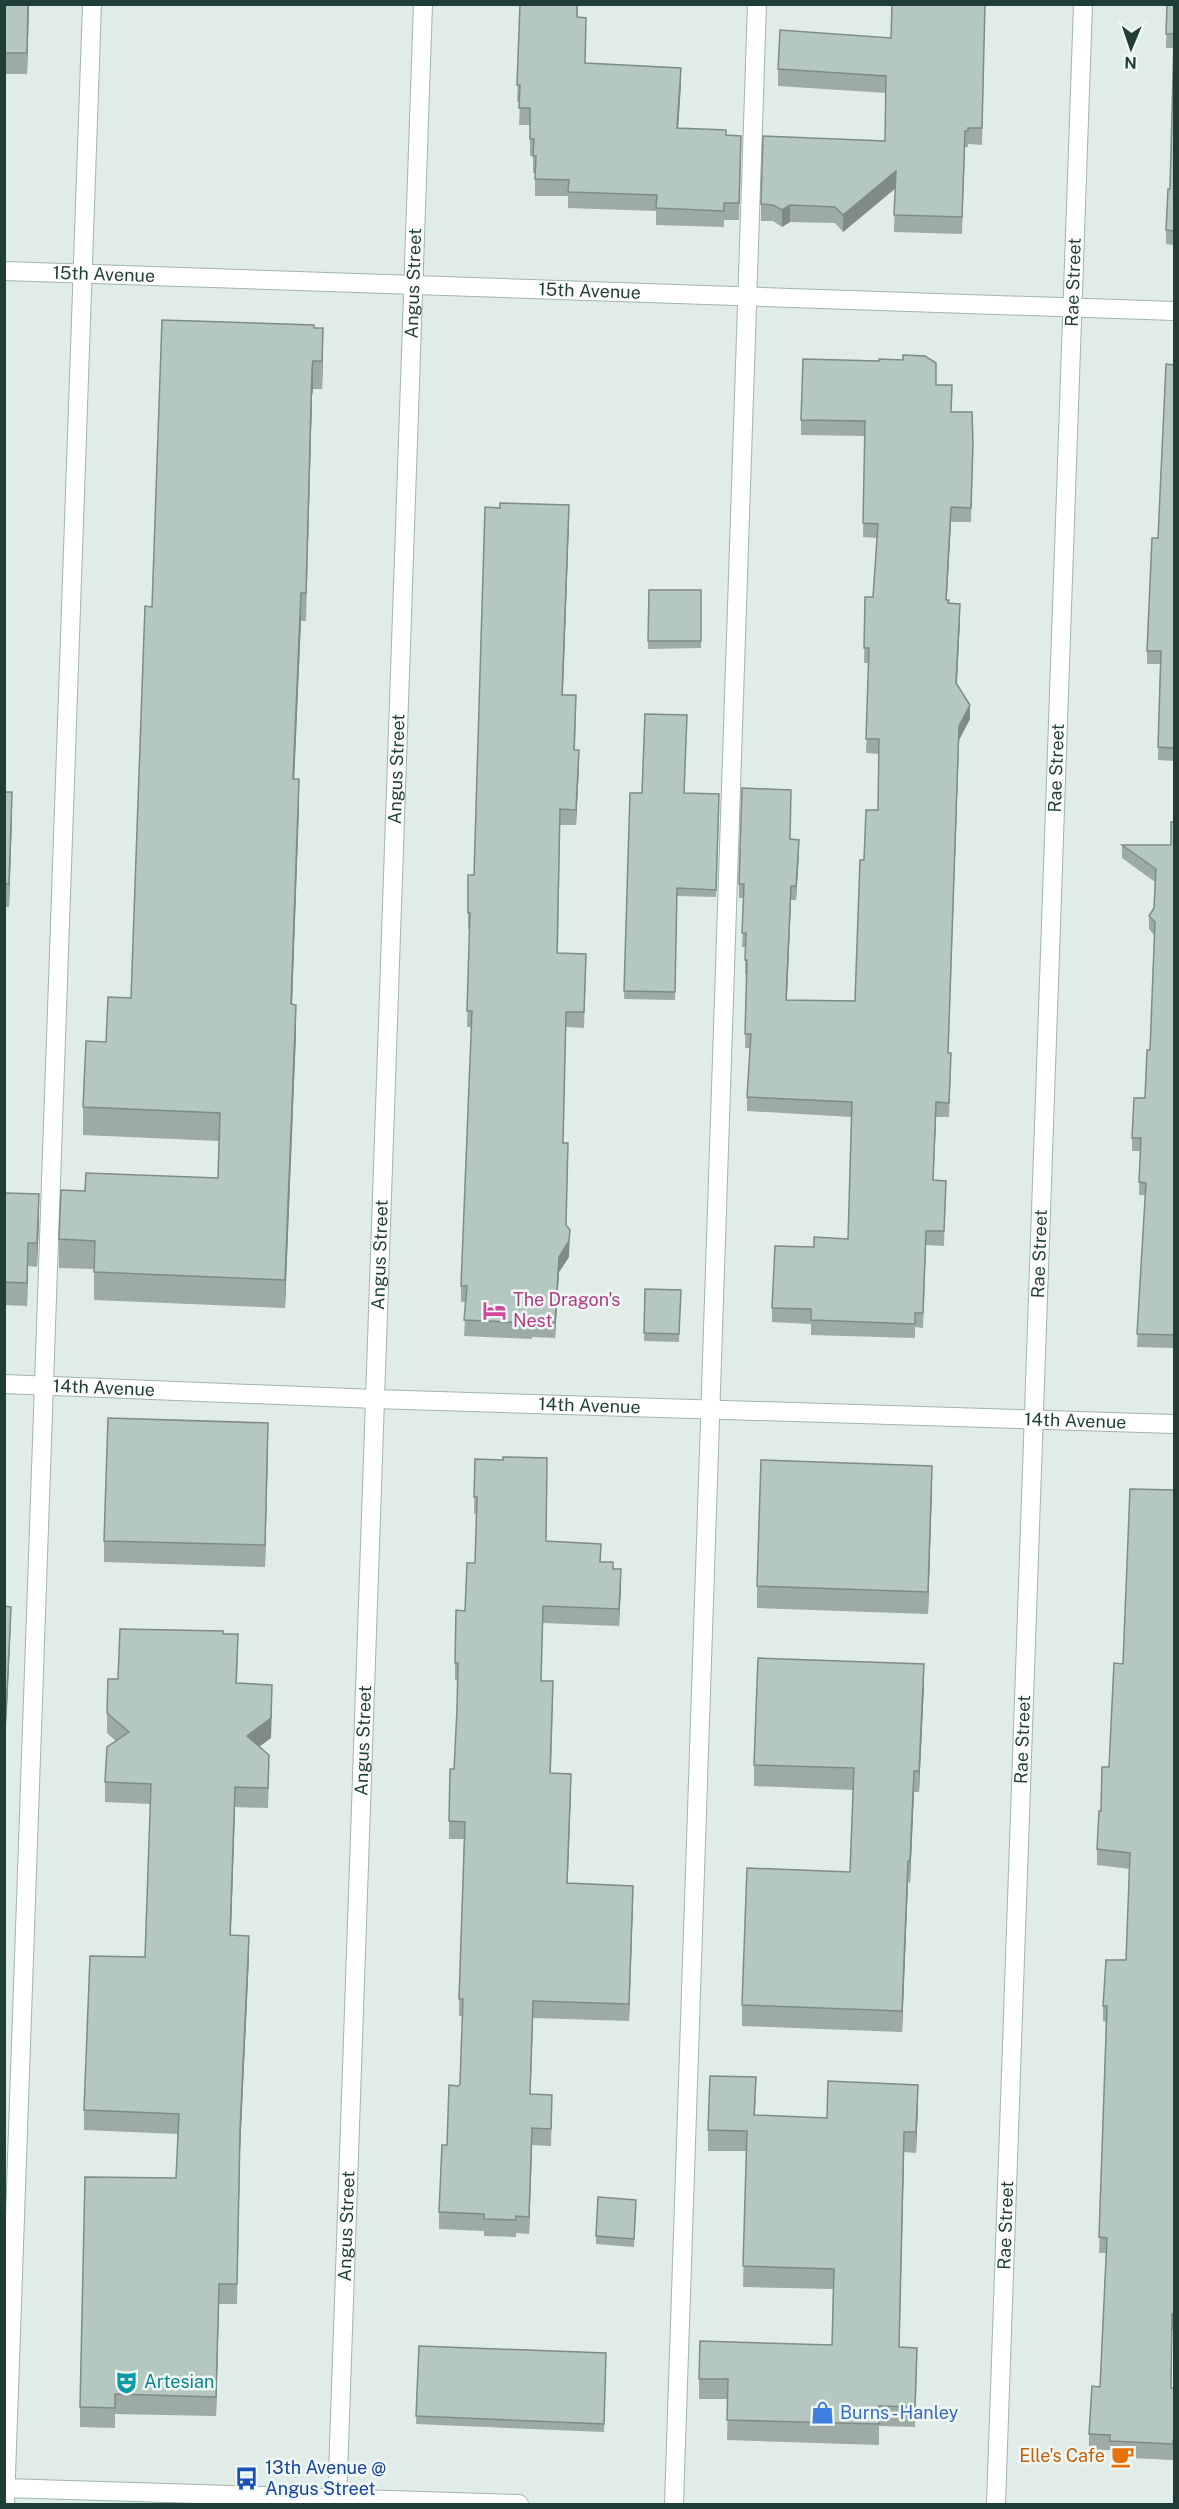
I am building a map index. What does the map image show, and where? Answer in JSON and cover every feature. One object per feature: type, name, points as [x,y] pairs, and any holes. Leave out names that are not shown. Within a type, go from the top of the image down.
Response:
[{"type":"street","points":[[92,4],[5,2493],[519,2505]]},
{"type":"street","name":"Angus Street","points":[[337,2502],[423,4]]},
{"type":"street","points":[[674,2505],[757,4]]},
{"type":"street","name":"Rae Street","points":[[996,2505],[1083,4]]},
{"type":"street","name":"15th Avenue","points":[[4,271],[1174,311]]},
{"type":"street","name":"14th Avenue","points":[[4,1384],[375,1399],[1174,1424]]},
{"type":"building","points":[[4,4],[28,4],[27,53],[4,53]]},
{"type":"building","points":[[520,4],[577,4],[577,17],[586,18],[585,63],[681,68],[677,128],[726,130],[726,135],[741,136],[739,203],[724,203],[724,211],[656,208],[657,195],[568,192],[569,180],[535,179],[536,156],[533,156],[534,139],[530,139],[530,108],[519,108],[520,85],[517,85]]},
{"type":"building","points":[[892,4],[985,4],[982,128],[968,128],[968,131],[965,131],[962,217],[894,215],[896,171],[843,215],[835,207],[790,205],[782,210],[773,205],[761,204],[763,136],[885,141],[886,76],[778,69],[780,30],[891,38]]},
{"type":"building","points":[[1167,4],[1174,4],[1174,34],[1166,34]]},
{"type":"building","points":[[1174,38],[1174,231],[1166,230],[1168,189],[1170,189]]},
{"type":"building","points":[[162,320],[314,325],[314,328],[323,328],[322,361],[313,361],[312,368],[306,593],[301,593],[293,779],[299,779],[291,1004],[296,1005],[285,1280],[94,1272],[95,1241],[59,1239],[61,1190],[85,1191],[86,1173],[218,1178],[220,1113],[83,1107],[86,1041],[106,1042],[108,997],[131,998],[145,606],[152,607]]},
{"type":"building","points":[[903,355],[925,356],[936,363],[936,385],[952,385],[951,412],[972,412],[971,508],[951,507],[946,600],[949,600],[948,603],[960,604],[956,683],[970,705],[959,726],[948,1053],[951,1053],[949,1103],[936,1102],[933,1180],[946,1181],[944,1231],[926,1231],[923,1313],[915,1313],[915,1324],[811,1320],[811,1309],[772,1308],[775,1246],[814,1247],[814,1237],[848,1239],[852,1102],[747,1097],[751,1034],[745,1034],[746,933],[742,933],[744,884],[739,884],[742,788],[791,790],[790,839],[799,840],[796,886],[791,886],[786,1000],[855,1001],[860,860],[864,860],[866,810],[878,810],[879,739],[866,739],[869,648],[864,648],[865,597],[873,597],[878,524],[863,523],[865,421],[801,420],[803,359],[879,361],[879,359],[903,360]]},
{"type":"building","points":[[1166,364],[1174,365],[1174,748],[1158,747],[1161,651],[1147,651],[1152,538],[1158,538]]},
{"type":"building","points":[[500,503],[569,505],[562,695],[576,695],[574,750],[579,750],[576,810],[560,809],[557,953],[586,954],[584,1012],[566,1012],[563,1143],[568,1143],[566,1225],[570,1230],[569,1241],[559,1257],[555,1323],[464,1320],[467,1286],[461,1286],[472,1011],[467,1011],[470,913],[468,913],[468,875],[474,875],[485,507],[500,508]]},
{"type":"building","points":[[649,590],[701,590],[701,641],[648,641]]},
{"type":"building","points":[[645,714],[687,715],[684,793],[719,794],[716,890],[677,888],[675,992],[624,991],[630,793],[642,793]]},
{"type":"building","points":[[4,792],[12,792],[9,884],[4,883]]},
{"type":"building","points":[[1171,822],[1174,822],[1174,1335],[1137,1334],[1146,1183],[1139,1182],[1141,1138],[1132,1138],[1134,1098],[1145,1098],[1147,1050],[1150,1050],[1155,922],[1149,916],[1154,908],[1156,869],[1122,845],[1171,845]]},
{"type":"building","points":[[4,1193],[39,1194],[37,1243],[28,1243],[27,1283],[4,1282]]},
{"type":"building","points":[[645,1289],[681,1290],[679,1334],[644,1333]]},
{"type":"building","points":[[108,1418],[268,1423],[265,1545],[104,1541]]},
{"type":"building","points":[[503,1457],[547,1458],[546,1541],[601,1544],[600,1562],[613,1562],[613,1569],[621,1569],[619,1609],[543,1606],[541,1681],[553,1681],[550,1773],[571,1774],[567,1883],[633,1886],[629,2004],[533,2001],[530,2094],[552,2095],[551,2129],[532,2128],[529,2217],[516,2216],[516,2220],[484,2219],[484,2214],[439,2212],[442,2145],[447,2145],[449,2085],[459,2086],[460,2083],[463,1999],[459,1999],[465,1822],[449,1821],[450,1769],[454,1769],[457,1710],[456,1610],[465,1611],[467,1563],[475,1563],[477,1497],[474,1497],[475,1459],[503,1460]]},
{"type":"building","points":[[761,1460],[932,1466],[928,1592],[757,1586]]},
{"type":"building","points":[[1130,1489],[1174,1490],[1174,2314],[1172,2314],[1171,2388],[1174,2389],[1173,2444],[1110,2441],[1110,2435],[1089,2434],[1092,2386],[1100,2387],[1107,2238],[1099,2237],[1107,2006],[1103,2006],[1106,1960],[1126,1960],[1130,1853],[1097,1849],[1102,1767],[1109,1767],[1114,1663],[1123,1664]]},
{"type":"building","points":[[4,1606],[11,1607],[6,1715],[4,1715]]},
{"type":"building","points":[[120,1629],[223,1631],[223,1634],[238,1634],[236,1683],[272,1685],[271,1718],[247,1736],[269,1755],[268,1788],[235,1787],[230,1935],[249,1936],[240,2131],[237,2284],[219,2284],[216,2397],[115,2394],[115,2408],[80,2407],[85,2177],[176,2178],[179,2114],[84,2110],[90,1956],[145,1957],[151,1784],[105,1782],[107,1747],[129,1732],[107,1713],[108,1679],[118,1679]]},
{"type":"building","points":[[758,1658],[924,1664],[919,1771],[914,1771],[910,1861],[908,1861],[902,2011],[742,2005],[747,1868],[850,1872],[854,1768],[754,1765]]},
{"type":"building","points":[[710,2076],[756,2077],[754,2115],[827,2118],[828,2081],[918,2085],[916,2132],[904,2132],[899,2347],[917,2348],[915,2407],[879,2406],[879,2424],[727,2420],[728,2379],[699,2379],[700,2341],[832,2345],[834,2269],[743,2266],[747,2131],[708,2130]]},
{"type":"building","points":[[598,2197],[636,2200],[634,2239],[596,2236]]},
{"type":"building","points":[[419,2346],[606,2353],[604,2424],[416,2416]]},
{"type":"place","name":"The Dragon's Nest","points":[[495,1310]]},
{"type":"place","name":"Artesian","points":[[126,2382]]},
{"type":"place","name":"Burns - Hanley","points":[[822,2413]]},
{"type":"place","name":"Elle's Cafe","points":[[1123,2456]]},
{"type":"place","name":"13th Avenue @ Angus Street","points":[[247,2478]]}]
